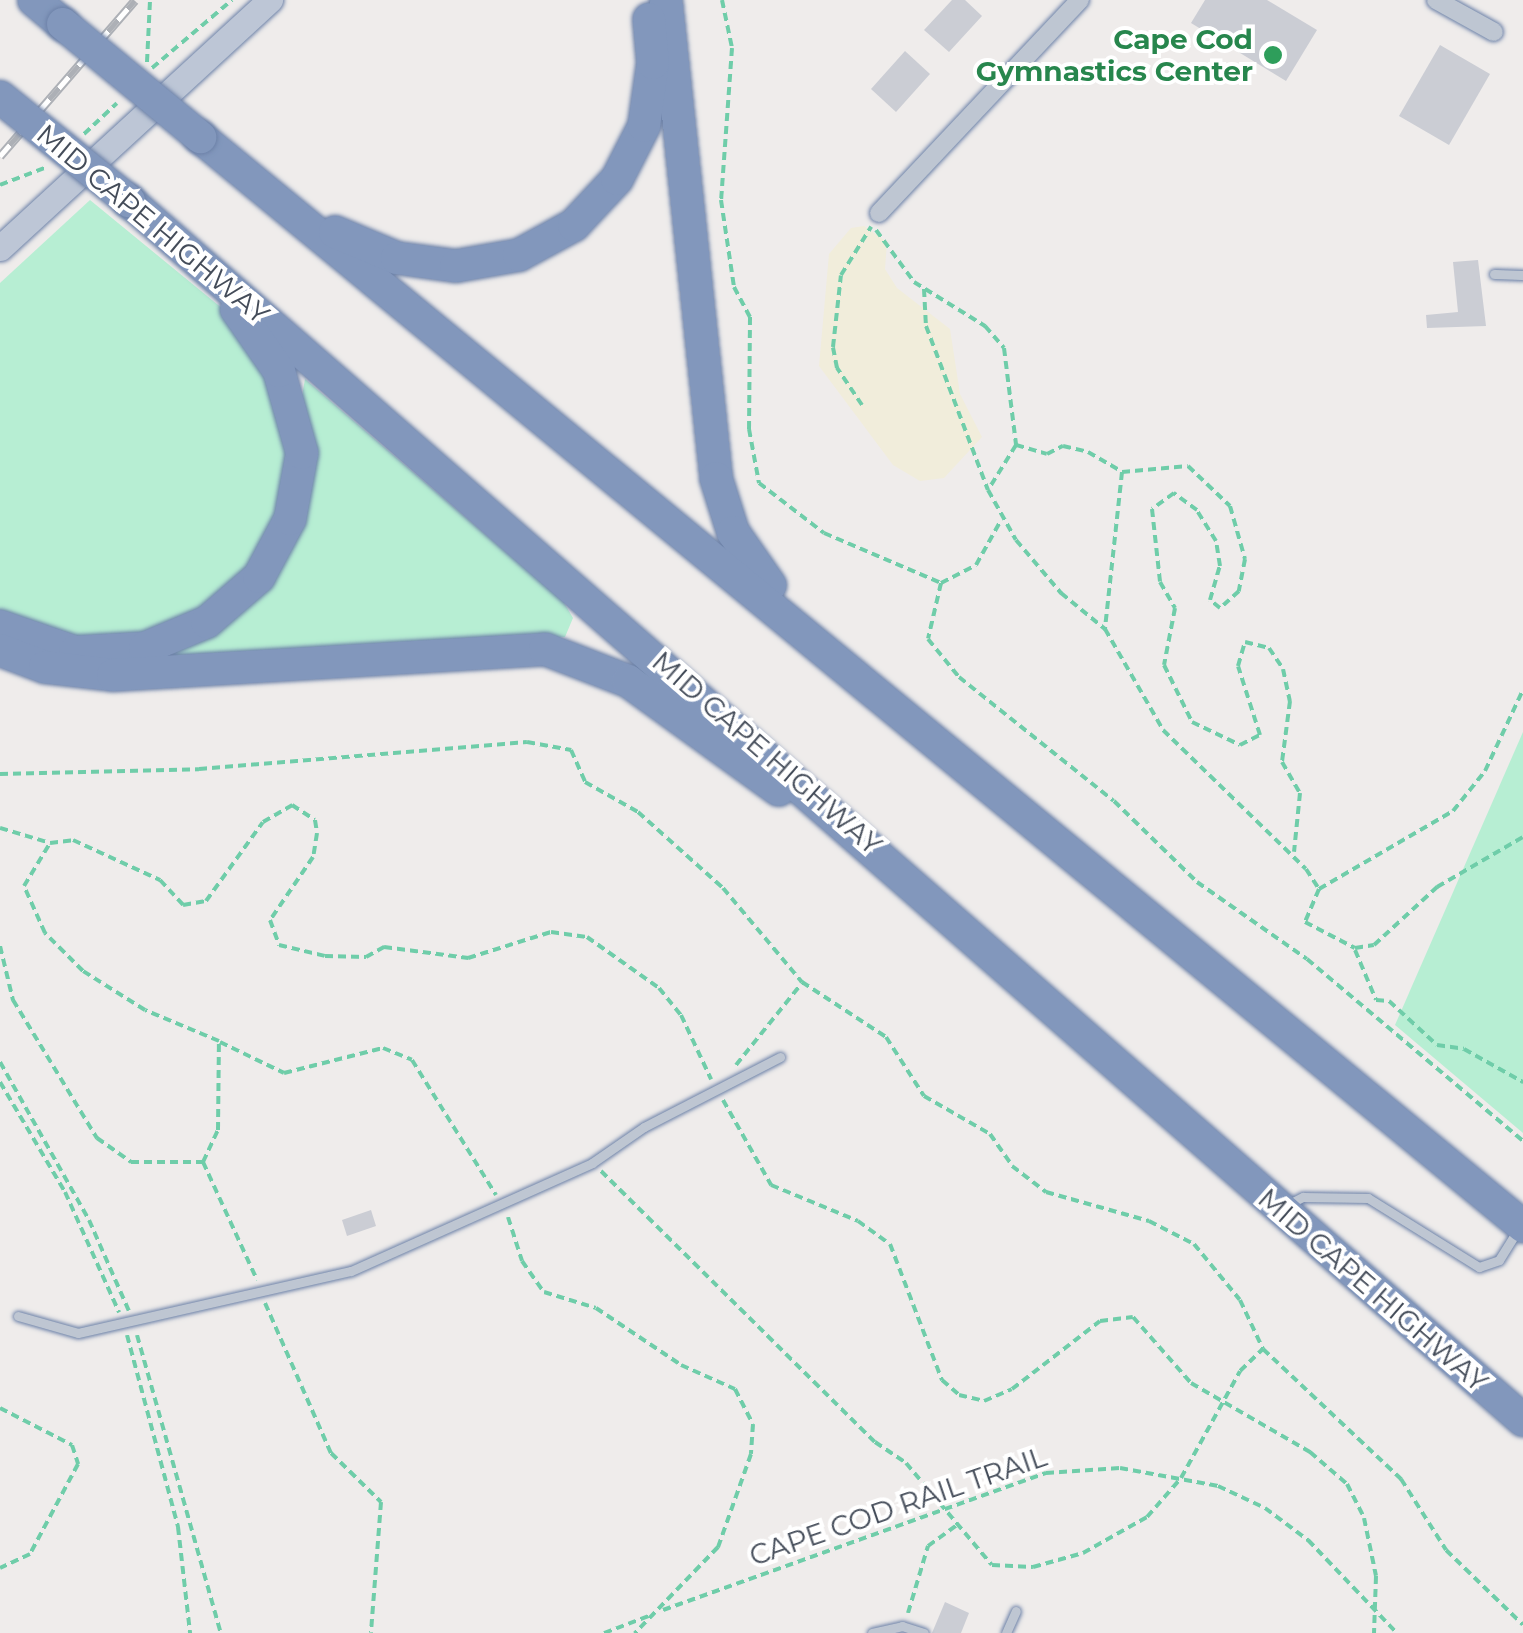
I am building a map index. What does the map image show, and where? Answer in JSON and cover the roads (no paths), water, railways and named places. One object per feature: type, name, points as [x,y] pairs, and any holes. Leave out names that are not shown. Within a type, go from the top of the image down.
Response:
[{"type":"highway","points":[[34,0],[1522,1225]]},
{"type":"highway","points":[[292,211],[380,252],[435,266],[499,261],[556,236],[598,203],[637,145],[653,63],[643,0]]},
{"type":"highway","points":[[666,0],[720,499],[742,548],[810,636]]},
{"type":"highway","name":"MID CAPE HIGHWAY","points":[[0,97],[192,254],[978,938],[1281,1210],[1523,1420]]},
{"type":"highway","points":[[0,626],[74,652],[144,648],[226,609],[276,550],[300,474],[295,413],[269,352],[192,254]]},
{"type":"highway","points":[[0,650],[45,667],[113,675],[494,648],[565,652],[628,681],[978,938]]},
{"type":"main road","points":[[0,248],[270,0]]},
{"type":"street","points":[[876,218],[1080,0]]},
{"type":"street","points":[[1436,0],[1494,32]]},
{"type":"lane","points":[[1494,274],[1523,275]]},
{"type":"lane","points":[[18,1316],[78,1333],[263,1296],[351,1271],[502,1208],[592,1164],[719,1088],[780,1057]]},
{"type":"lane","points":[[1281,1210],[1303,1197],[1368,1198],[1479,1268],[1500,1260],[1522,1225]]},
{"type":"lane","points":[[1008,1633],[1016,1611]]},
{"type":"lane","points":[[872,1633],[902,1626],[924,1633]]},
{"type":"railway","points":[[0,156],[135,0]]},
{"type":"place","name":"Cape Cod Gymnastics Center","points":[[1273,55]]}]
